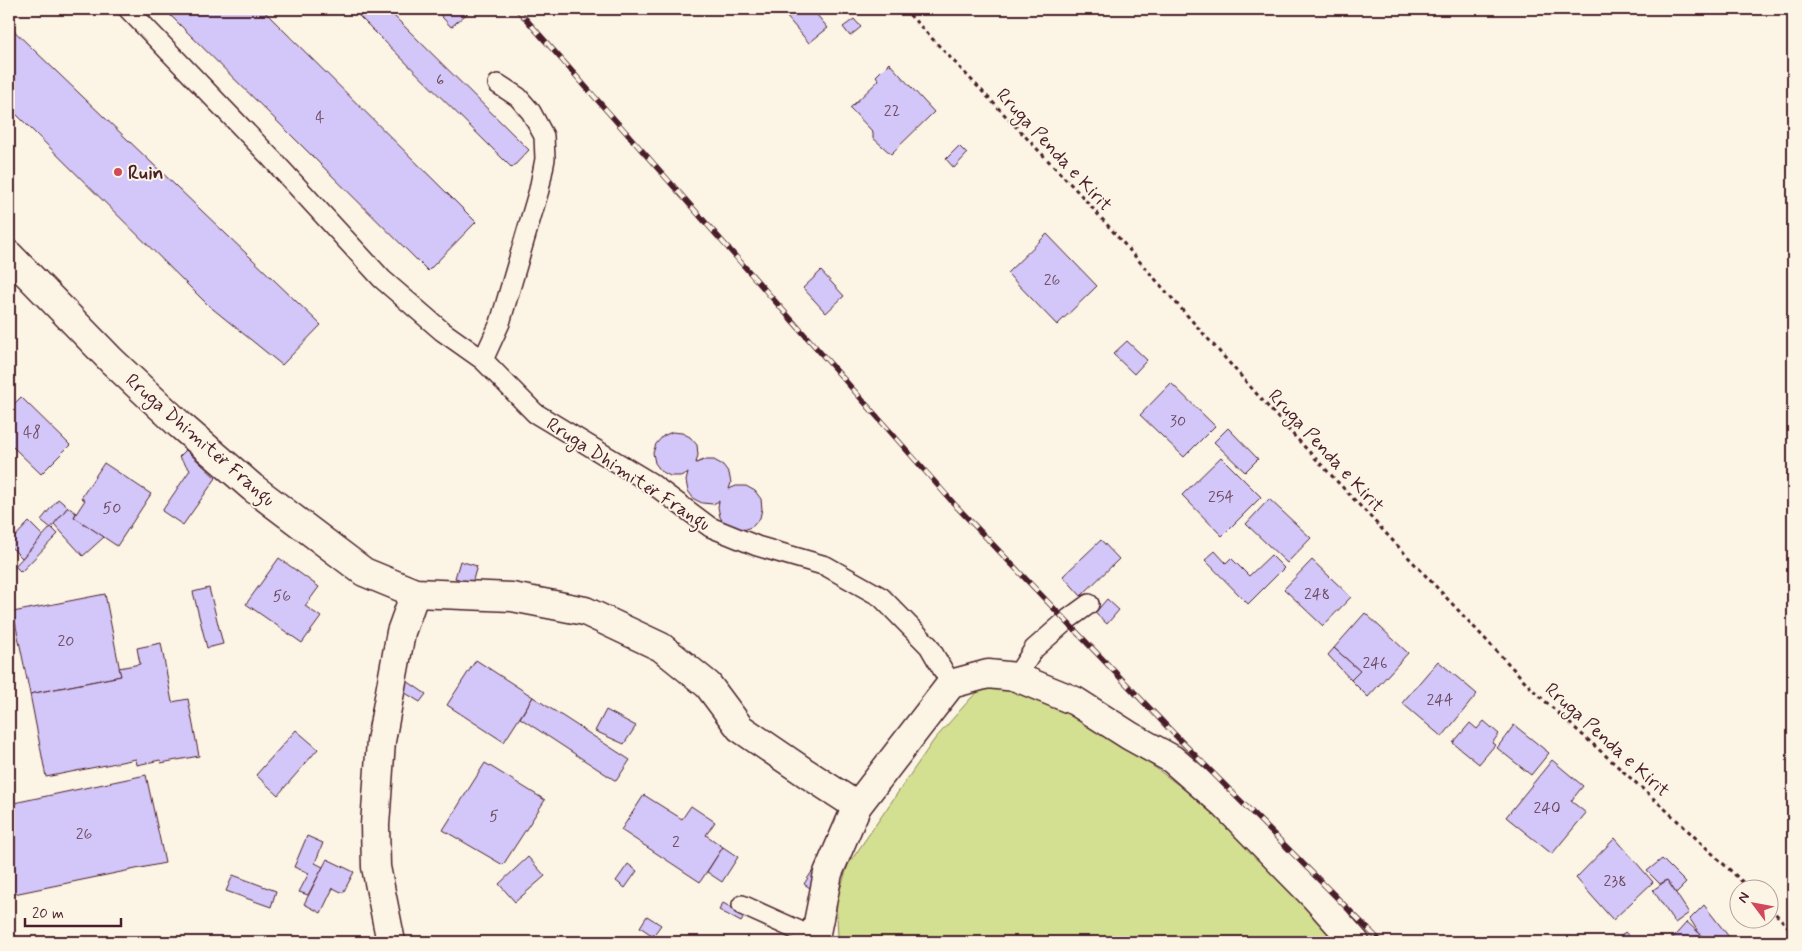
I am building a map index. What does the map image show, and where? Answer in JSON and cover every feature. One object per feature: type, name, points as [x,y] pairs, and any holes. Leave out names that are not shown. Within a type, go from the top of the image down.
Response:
[{"type":"street","name":"Rruga Dhimitër Frangu","points":[[9,254],[106,354],[166,412],[253,488],[364,572],[415,593],[512,597],[585,610],[661,647],[708,686],[740,728],[857,806]]},
{"type":"street","points":[[391,942],[376,867],[375,825],[381,741],[401,632],[415,593]]},
{"type":"street","points":[[816,940],[828,872],[857,806],[951,684],[988,674],[1016,677],[1075,701],[1130,736],[1172,759],[1224,804],[1316,898],[1355,942]]},
{"type":"lane","name":"Rruga Dhimitër Frangu","points":[[128,9],[271,158],[382,280],[442,331],[484,360],[535,414],[651,483],[710,527],[756,546],[826,566],[881,597],[929,646],[951,684]]},
{"type":"lane","points":[[484,360],[500,323],[539,190],[545,159],[544,136],[532,112],[518,98],[498,84]]},
{"type":"lane","points":[[1016,677],[1034,648],[1066,620],[1089,604]]},
{"type":"lane","points":[[742,906],[816,940]]},
{"type":"path","name":"Rruga Penda e Kirit","points":[[904,9],[1080,194],[1285,426],[1530,686],[1739,878]]},
{"type":"path","points":[[1780,918],[1793,932]]},
{"type":"green space","points":[[985,686],[1026,687],[1098,725],[1224,819],[1342,942],[841,942],[838,936],[836,902],[848,865],[934,740],[971,698]]},
{"type":"building","points":[[164,9],[262,9],[476,222],[428,271]]},
{"type":"building","points":[[352,9],[387,9],[529,150],[512,168]]},
{"type":"building","points":[[435,9],[466,9],[469,12],[451,27]]},
{"type":"building","points":[[780,9],[812,9],[828,28],[809,43]]},
{"type":"building","points":[[854,19],[861,27],[850,36],[843,27]]},
{"type":"building","name":"Ruin","points":[[9,26],[321,325],[282,365],[208,305],[9,107]]},
{"type":"building","points":[[889,63],[934,112],[891,154],[873,138],[873,132],[850,108],[879,80],[876,76]]},
{"type":"building","points":[[959,146],[967,154],[954,168],[946,159]]},
{"type":"building","points":[[1047,234],[1097,286],[1057,325],[1007,273]]},
{"type":"building","points":[[821,271],[844,296],[826,313],[803,288]]},
{"type":"building","points":[[1127,341],[1147,360],[1134,374],[1113,354]]},
{"type":"building","points":[[1171,383],[1215,426],[1184,457],[1140,415]]},
{"type":"building","points":[[21,397],[70,445],[41,474],[13,447],[9,450],[9,416],[12,413],[9,409]]},
{"type":"building","points":[[1228,428],[1258,459],[1245,472],[1214,442]]},
{"type":"building","points":[[672,432],[682,433],[690,437],[697,445],[698,455],[696,463],[704,460],[714,460],[723,465],[729,473],[731,483],[729,489],[736,486],[746,486],[755,491],[761,499],[762,509],[760,518],[753,526],[744,530],[734,530],[725,525],[720,517],[719,501],[713,504],[702,503],[694,499],[688,491],[686,481],[688,473],[680,476],[670,476],[661,471],[655,463],[653,453],[656,444],[663,436]]},
{"type":"building","points":[[186,450],[216,478],[183,525],[162,511],[190,470],[179,457]]},
{"type":"building","points":[[1221,457],[1261,497],[1222,536],[1182,495]]},
{"type":"building","points":[[104,463],[151,494],[117,546],[74,517],[85,500],[81,498]]},
{"type":"building","points":[[58,499],[68,507],[51,528],[41,520]]},
{"type":"building","points":[[1269,499],[1311,538],[1287,563],[1246,524]]},
{"type":"building","points":[[68,507],[76,513],[74,517],[104,537],[83,556],[54,524]]},
{"type":"building","points":[[29,522],[43,536],[22,558],[9,543]]},
{"type":"building","points":[[51,527],[58,534],[21,572],[15,566]]},
{"type":"building","points":[[1101,540],[1119,559],[1081,596],[1063,576]]},
{"type":"building","points":[[1215,551],[1226,563],[1231,558],[1249,576],[1271,555],[1284,568],[1248,604],[1205,560]]},
{"type":"building","points":[[279,558],[319,587],[305,606],[321,617],[302,643],[246,604]]},
{"type":"building","points":[[1312,560],[1351,597],[1323,626],[1284,589]]},
{"type":"building","points":[[460,561],[477,566],[472,583],[455,578]]},
{"type":"building","points":[[209,588],[223,644],[207,648],[193,592]]},
{"type":"building","points":[[105,594],[121,676],[30,694],[13,612]]},
{"type":"building","points":[[1107,599],[1119,610],[1107,624],[1095,613]]},
{"type":"building","points":[[1365,613],[1408,653],[1368,697],[1351,680],[1360,671],[1334,648]]},
{"type":"building","points":[[161,643],[172,702],[188,699],[199,756],[161,763],[160,760],[137,765],[136,759],[46,777],[30,694],[121,676],[119,668],[140,664],[137,648]]},
{"type":"building","points":[[1334,648],[1360,671],[1351,680],[1328,655]]},
{"type":"building","points":[[476,660],[533,697],[504,742],[447,705]]},
{"type":"building","points":[[1438,661],[1477,694],[1442,737],[1402,703]]},
{"type":"building","points":[[407,681],[426,694],[420,702],[402,691]]},
{"type":"building","points":[[533,697],[630,760],[616,781],[520,718]]},
{"type":"building","points":[[606,710],[636,726],[624,744],[595,731]]},
{"type":"building","points":[[1484,721],[1499,734],[1492,743],[1495,745],[1479,764],[1453,743],[1470,723],[1477,729]]},
{"type":"building","points":[[1514,725],[1549,753],[1531,775],[1497,748]]},
{"type":"building","points":[[296,730],[318,749],[278,795],[256,775]]},
{"type":"building","points":[[1552,760],[1583,786],[1571,801],[1586,813],[1552,854],[1506,817]]},
{"type":"building","points":[[485,763],[545,800],[503,865],[443,830]]},
{"type":"building","points":[[146,775],[165,863],[9,895],[9,804]]},
{"type":"building","points":[[644,795],[682,819],[691,806],[715,822],[706,835],[723,847],[700,882],[621,830]]},
{"type":"building","points":[[307,836],[323,843],[315,863],[323,867],[308,895],[299,892],[309,873],[294,867]]},
{"type":"building","points":[[1615,838],[1653,882],[1613,920],[1576,878]]},
{"type":"building","points":[[723,847],[738,857],[722,882],[707,872]]},
{"type":"building","points":[[528,857],[545,876],[515,902],[499,884]]},
{"type":"building","points":[[327,859],[354,872],[343,893],[333,888],[321,913],[304,904]]},
{"type":"building","points":[[1662,859],[1686,883],[1676,893],[1667,880],[1660,884],[1647,871]]},
{"type":"building","points":[[628,864],[637,871],[625,888],[616,881]]},
{"type":"building","points":[[813,870],[825,878],[816,892],[804,884]]},
{"type":"building","points":[[233,875],[276,891],[271,907],[226,891]]},
{"type":"building","points":[[1667,880],[1689,913],[1675,923],[1653,890]]},
{"type":"building","points":[[723,903],[745,915],[741,922],[719,910]]},
{"type":"building","points":[[1704,905],[1733,942],[1709,942],[1699,933],[1690,919]]},
{"type":"building","points":[[647,916],[661,925],[653,936],[640,927]]},
{"type":"building","points":[[1687,922],[1699,933],[1709,942],[1669,942]]},
{"type":"building","points":[[1625,932],[1635,942],[1616,942]]},
{"type":"railway","points":[[517,9],[956,506],[1180,740],[1381,942]]},
{"type":"place","name":"Ruin","points":[[118,172]]}]
